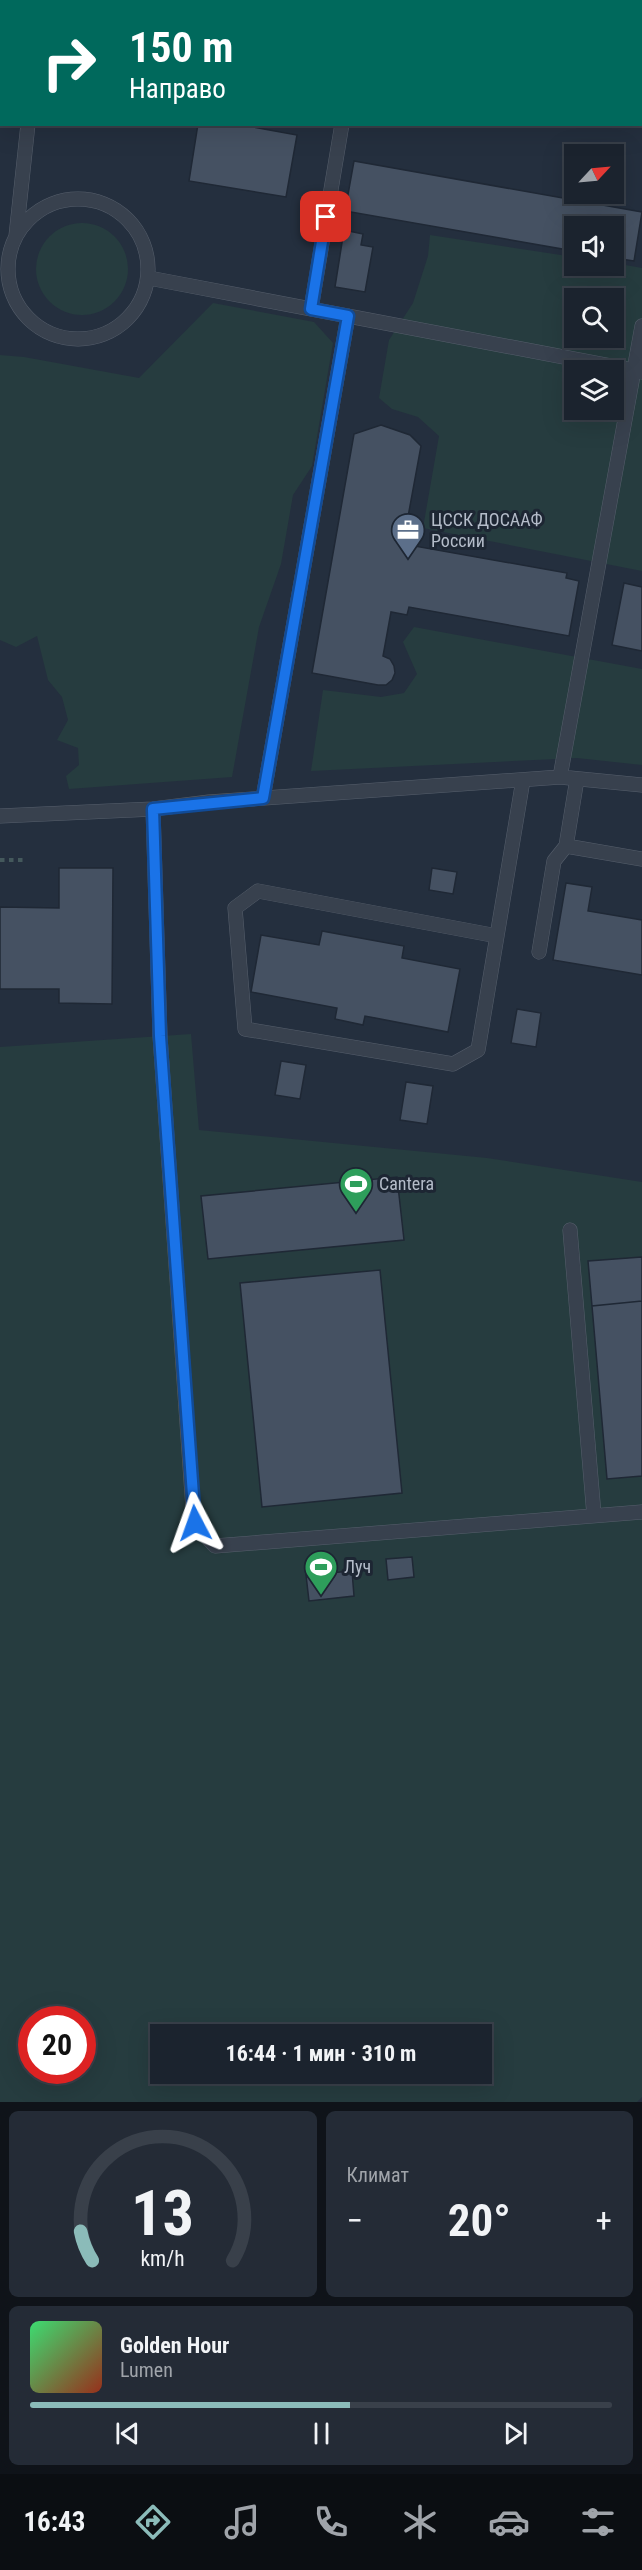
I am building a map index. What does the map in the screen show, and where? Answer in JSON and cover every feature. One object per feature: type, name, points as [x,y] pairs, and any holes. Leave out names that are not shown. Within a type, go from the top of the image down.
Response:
[{"type":"lane","points":[[16,236],[33,214],[58,201],[86,198],[112,207],[134,225],[146,250],[149,278],[140,304],[123,325],[98,338],[70,340],[44,331],[23,313],[5,291],[8,261],[16,236],[28,126]]},
{"type":"lane","points":[[311,309],[342,126]]},
{"type":"lane","points":[[149,278],[638,372]]},
{"type":"lane","points":[[263,798],[348,316]]},
{"type":"lane","points":[[560,777],[638,372],[642,326]]},
{"type":"lane","points":[[0,816],[153,809],[263,798],[560,777],[642,785]]},
{"type":"lane","points":[[539,952],[554,861],[566,846],[577,779]]},
{"type":"lane","points":[[497,936],[258,891],[235,908],[245,1029],[453,1064],[478,1050],[497,936],[523,780]]},
{"type":"lane","points":[[153,809],[160,1036],[195,1523],[215,1546],[642,1512]]},
{"type":"lane","points":[[566,846],[642,859]]},
{"type":"lane","points":[[570,1230],[594,1515]]},
{"type":"path","points":[[0,860],[25,860]]},
{"type":"green space","points":[[82,223],[99,227],[114,237],[124,252],[128,269],[124,286],[114,301],[99,311],[82,315],[65,311],[50,301],[40,286],[36,269],[40,252],[50,237],[65,227]]},
{"type":"green space","points":[[430,235],[564,255],[564,276],[624,276],[624,265],[642,268],[642,571],[423,528],[439,436],[418,417],[392,409],[379,398],[389,340],[413,303],[428,256]]},
{"type":"green space","points":[[213,303],[314,322],[333,343],[312,466],[293,495],[281,564],[259,627],[232,777],[69,789],[66,776],[79,765],[78,748],[57,740],[68,720],[62,697],[48,680],[37,636],[16,647],[0,640],[0,355],[24,357],[139,378]]},
{"type":"green space","points":[[414,627],[642,669],[642,765],[577,758],[311,771],[323,690],[381,697],[404,693],[417,674],[403,642]]},
{"type":"green space","name":"Луч","points":[[191,1034],[199,1130],[487,1158],[642,1182],[642,2097],[637,2102],[0,2102],[0,1047]]},
{"type":"building","points":[[198,126],[247,126],[297,135],[286,197],[189,181]]},
{"type":"building","points":[[354,161],[564,198],[564,204],[597,204],[642,212],[634,261],[624,260],[624,216],[564,216],[564,249],[345,211]]},
{"type":"building","points":[[344,230],[363,234],[361,245],[373,247],[365,292],[335,287]]},
{"type":"building","name":"ЦССК ДОСААФ России","points":[[381,425],[410,435],[421,446],[403,544],[567,573],[566,578],[579,581],[569,636],[409,607],[407,615],[391,612],[383,656],[390,659],[395,673],[386,685],[312,673],[354,434]]},
{"type":"building","points":[[624,583],[642,587],[642,651],[612,645]]},
{"type":"building","points":[[59,868],[113,868],[112,1004],[59,1003],[59,989],[0,989],[0,907],[59,908]]},
{"type":"building","points":[[432,868],[457,872],[453,894],[429,890]]},
{"type":"building","points":[[566,883],[592,887],[588,911],[642,920],[642,975],[553,960]]},
{"type":"building","points":[[322,931],[404,946],[402,958],[460,969],[448,1032],[365,1016],[363,1025],[335,1019],[337,1008],[251,992],[261,935],[319,945]]},
{"type":"building","points":[[517,1009],[541,1013],[536,1047],[511,1043]]},
{"type":"building","points":[[281,1061],[306,1065],[300,1099],[275,1095]]},
{"type":"building","points":[[406,1082],[433,1086],[427,1124],[400,1120]]},
{"type":"building","points":[[397,1177],[404,1240],[208,1259],[201,1196]]},
{"type":"building","points":[[642,1257],[642,1301],[592,1306],[588,1261]]},
{"type":"building","points":[[380,1270],[402,1493],[262,1507],[240,1283]]},
{"type":"building","points":[[642,1301],[642,1476],[607,1479],[592,1306]]},
{"type":"building","points":[[412,1557],[414,1577],[388,1580],[386,1559]]},
{"type":"building","points":[[352,1571],[354,1596],[309,1601],[306,1575]]},
{"type":"place","name":"ЦССК ДОСААФ России","points":[[408,559]]},
{"type":"place","name":"Cantera","points":[[356,1213]]},
{"type":"place","name":"Луч","points":[[321,1596]]},
{"type":"route","points":[[195,1523],[160,1036],[153,809],[263,798],[348,316],[311,309],[326,217]]}]
